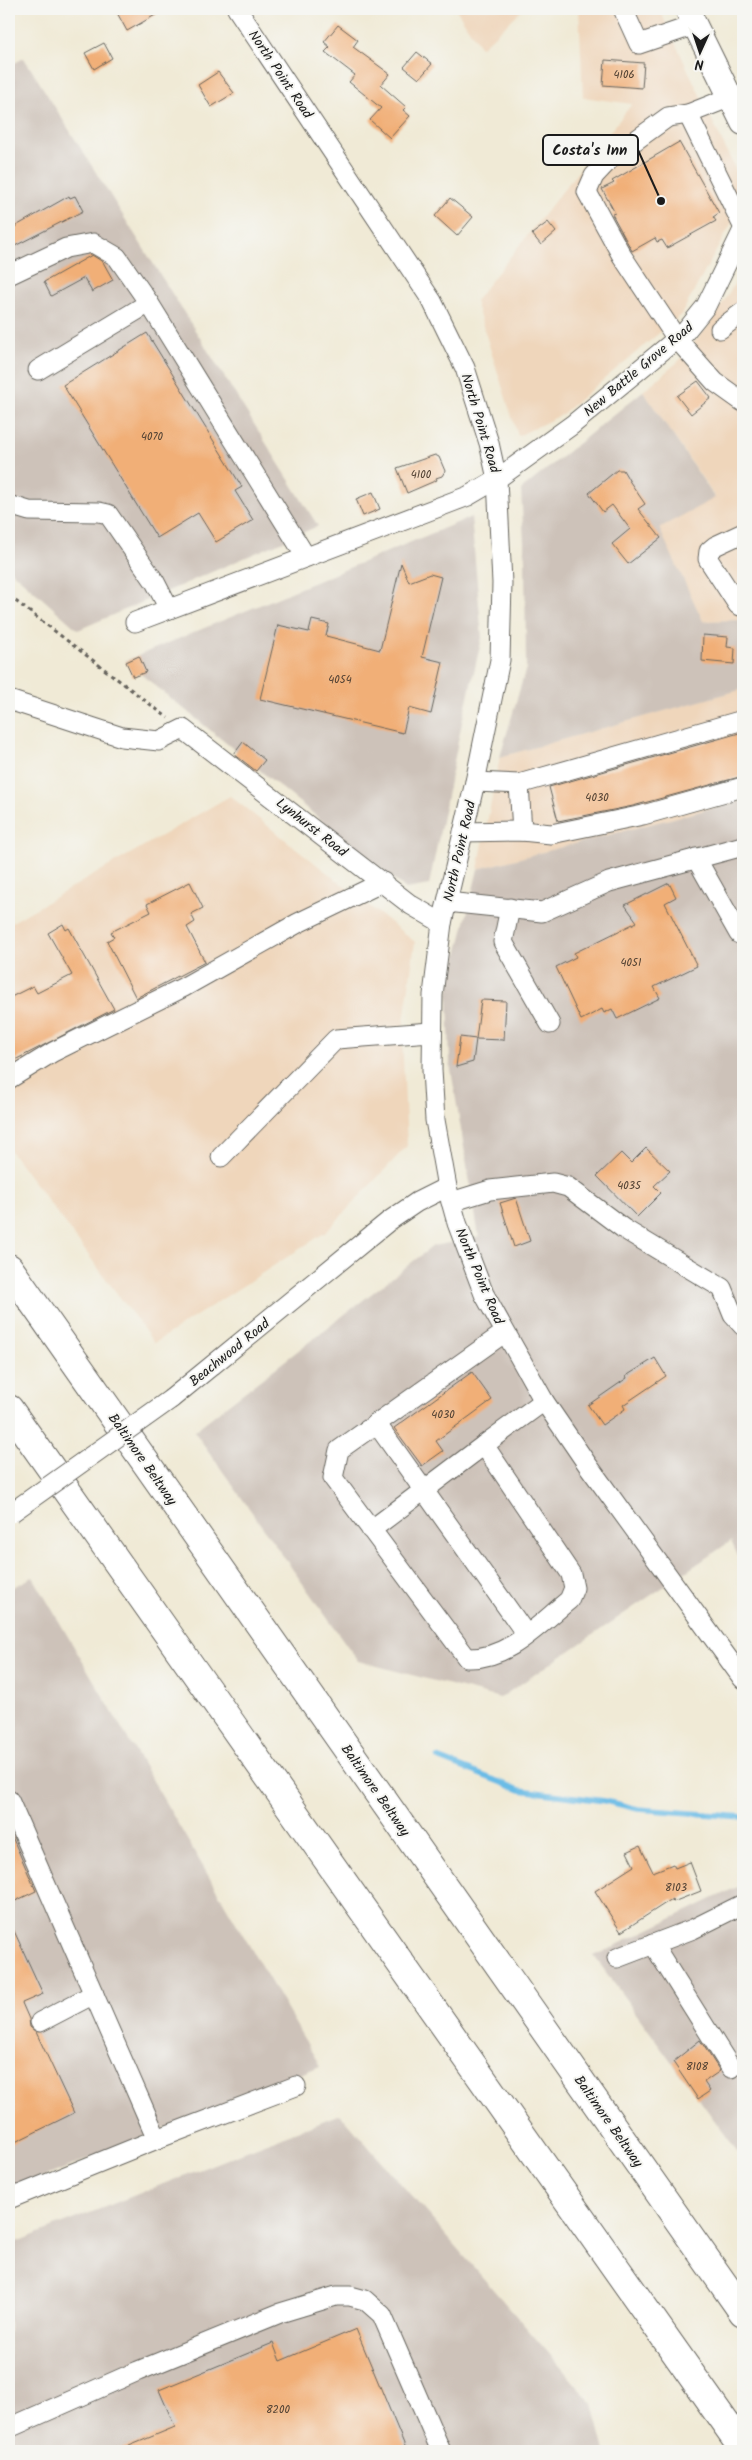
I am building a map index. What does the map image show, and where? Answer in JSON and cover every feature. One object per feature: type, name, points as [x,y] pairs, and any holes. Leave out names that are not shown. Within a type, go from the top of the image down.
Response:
[{"type":"highway","name":"Baltimore Beltway","points":[[9,1268],[700,2247],[743,2312]]},
{"type":"highway","points":[[9,1409],[743,2448]]},
{"type":"highway","points":[[700,2247],[743,2301]]},
{"type":"main road","points":[[691,17],[743,122]]},
{"type":"street","name":"North Point Road","points":[[237,9],[432,301],[465,368],[489,443],[498,479],[502,583],[500,660],[475,782],[442,923],[435,965],[431,1032],[435,1120],[449,1195],[466,1250],[504,1333],[544,1401],[587,1464],[743,1679]]},
{"type":"street","points":[[623,9],[639,44],[691,17]]},
{"type":"street","points":[[731,97],[688,114],[668,117],[611,158],[594,176],[587,192],[622,256],[677,339],[715,382],[743,402]]},
{"type":"street","points":[[688,114],[743,228]]},
{"type":"street","name":"New Battle Grove Road","points":[[135,622],[468,496],[498,479],[572,425],[677,339],[706,306],[743,228]]},
{"type":"street","points":[[9,276],[66,248],[93,243],[117,256],[149,303],[306,557]]},
{"type":"street","points":[[38,370],[149,303]]},
{"type":"street","points":[[720,329],[743,312]]},
{"type":"street","points":[[9,505],[29,511],[99,512],[108,514],[155,582],[169,609]]},
{"type":"street","points":[[743,533],[715,546],[709,551],[708,559],[738,605],[743,607]]},
{"type":"street","points":[[9,700],[122,738],[159,741],[183,729]]},
{"type":"street","points":[[475,782],[519,784],[743,720]]},
{"type":"street","name":"Lynhurst Road","points":[[183,729],[411,905],[442,923]]},
{"type":"street","points":[[519,784],[522,831]]},
{"type":"street","points":[[463,832],[522,831],[551,834],[643,815],[743,787]]},
{"type":"street","points":[[447,902],[542,912],[609,882],[743,846]]},
{"type":"street","points":[[696,858],[739,934],[743,931]]},
{"type":"street","points":[[9,1079],[54,1052],[184,987],[298,923],[382,882]]},
{"type":"street","points":[[510,908],[503,942],[550,1024]]},
{"type":"street","points":[[221,1157],[336,1039],[431,1032]]},
{"type":"street","name":"Beachwood Road","points":[[10,1513],[171,1399],[389,1221],[417,1202],[449,1195],[553,1183],[568,1187],[624,1229],[722,1288],[733,1315],[743,1326]]},
{"type":"street","points":[[484,1445],[571,1574],[574,1588],[569,1600],[504,1652],[482,1659],[467,1658],[332,1478],[339,1450],[504,1333]]},
{"type":"street","points":[[371,1530],[544,1401]]},
{"type":"street","points":[[376,1424],[526,1634]]},
{"type":"street","points":[[9,1800],[157,2139]]},
{"type":"street","points":[[617,1958],[694,1929],[743,1904]]},
{"type":"street","points":[[653,1944],[731,2068]]},
{"type":"street","points":[[40,2022],[94,1994]]},
{"type":"street","points":[[9,2199],[157,2139],[296,2086]]},
{"type":"street","points":[[9,2428],[138,2371],[280,2313],[336,2296],[350,2296],[365,2300],[382,2315],[441,2451]]},
{"type":"path","points":[[9,596],[183,729]]},
{"type":"shaded area","points":[[456,9],[523,9],[481,48]]},
{"type":"shaded area","points":[[579,9],[659,9],[741,181],[737,213],[681,315],[561,415],[518,436],[475,301],[632,104],[583,97]]},
{"type":"shaded area","points":[[24,58],[318,526],[78,630],[9,569],[9,66]]},
{"type":"shaded area","points":[[743,270],[743,620],[703,621],[658,528],[715,497],[643,391],[678,362],[710,324]]},
{"type":"shaded area","points":[[643,391],[715,498],[659,528],[703,621],[743,620],[743,689],[500,757],[526,668],[525,560],[521,490]]},
{"type":"shaded area","points":[[471,517],[482,638],[462,722],[429,885],[406,889],[125,661]]},
{"type":"shaded area","points":[[743,689],[743,800],[478,869],[500,757]]},
{"type":"shaded area","points":[[230,796],[415,942],[402,1036],[407,1146],[326,1232],[154,1343],[9,1149],[9,924]]},
{"type":"shaded area","points":[[743,800],[743,1567],[731,1541],[500,1698],[358,1661],[194,1431],[433,1246],[479,1237],[450,1064],[448,992],[478,869]]},
{"type":"shaded area","points":[[33,1577],[320,2066],[9,2191],[9,1589]]},
{"type":"shaded area","points":[[743,1884],[743,2159],[594,1956]]},
{"type":"shaded area","points":[[340,2114],[593,2404],[605,2451],[9,2451],[9,2245]]},
{"type":"building","points":[[115,9],[166,9],[127,31]]},
{"type":"building","points":[[338,25],[358,40],[353,47],[390,74],[381,85],[406,107],[403,110],[410,116],[390,138],[370,120],[381,108],[349,82],[355,75],[325,52],[330,47],[324,42]]},
{"type":"building","points":[[104,43],[112,58],[94,69],[85,53]]},
{"type":"building","points":[[417,52],[432,64],[419,79],[404,67]]},
{"type":"building","points":[[605,60],[644,63],[642,88],[603,85]]},
{"type":"building","points":[[218,72],[234,93],[211,107],[198,85]]},
{"type":"building","points":[[679,142],[719,213],[713,217],[716,221],[667,248],[662,240],[657,242],[655,238],[632,251],[612,214],[615,213],[602,189],[614,183],[612,181]]},
{"type":"building","points":[[69,196],[70,198],[75,196],[83,211],[9,249],[9,230]]},
{"type":"building","points":[[450,198],[473,217],[457,236],[435,216]]},
{"type":"building","points":[[548,222],[556,232],[541,245],[532,234]]},
{"type":"building","points":[[92,255],[103,262],[113,280],[92,292],[84,278],[51,296],[44,282]]},
{"type":"building","points":[[147,333],[242,487],[235,491],[253,520],[216,542],[198,513],[157,538],[63,385]]},
{"type":"building","points":[[698,381],[711,398],[691,414],[677,396]]},
{"type":"building","points":[[435,455],[439,457],[445,471],[442,476],[407,493],[397,468]]},
{"type":"building","points":[[617,470],[623,470],[645,504],[638,509],[661,538],[628,564],[612,544],[630,529],[612,505],[603,512],[589,493]]},
{"type":"building","points":[[373,492],[380,509],[363,516],[356,499]]},
{"type":"building","points":[[401,563],[409,582],[430,574],[441,577],[422,657],[443,662],[431,714],[409,708],[403,733],[260,699],[278,625],[309,632],[312,620],[329,624],[326,636],[380,650]]},
{"type":"building","points":[[703,635],[728,637],[727,647],[735,648],[734,664],[702,661]]},
{"type":"building","points":[[139,656],[146,672],[133,677],[126,662]]},
{"type":"building","points":[[743,732],[743,776],[633,806],[558,821],[549,787]]},
{"type":"building","points":[[243,742],[265,760],[256,771],[234,754]]},
{"type":"building","points":[[190,882],[203,908],[191,914],[195,922],[187,927],[205,962],[136,998],[107,941],[114,937],[111,932],[151,912],[147,904]]},
{"type":"building","points":[[669,883],[676,897],[665,903],[697,966],[654,987],[660,998],[617,1019],[612,1009],[604,1013],[602,1009],[581,1020],[556,967],[576,957],[574,953],[637,922],[625,905]]},
{"type":"building","points":[[63,924],[66,930],[69,928],[114,1009],[9,1063],[9,998],[33,986],[37,993],[72,975],[48,933]]},
{"type":"building","points":[[481,1000],[506,1001],[504,1040],[476,1039]]},
{"type":"building","points":[[460,1037],[476,1039],[473,1062],[456,1067]]},
{"type":"building","points":[[646,1148],[670,1171],[654,1186],[661,1193],[637,1217],[597,1176],[621,1153],[631,1163]]},
{"type":"building","points":[[516,1198],[530,1241],[514,1247],[500,1203]]},
{"type":"building","points":[[655,1358],[666,1376],[623,1405],[625,1409],[602,1425],[588,1405],[627,1378],[626,1376]]},
{"type":"building","points":[[472,1372],[492,1400],[436,1441],[443,1451],[422,1466],[394,1428]]},
{"type":"building","points":[[9,1830],[36,1891],[9,1904]]},
{"type":"building","points":[[640,1846],[653,1872],[673,1864],[675,1868],[690,1862],[701,1891],[673,1902],[672,1899],[621,1932],[595,1891],[634,1866],[627,1852]]},
{"type":"building","points":[[9,1920],[43,1994],[22,2003],[29,2019],[30,2027],[36,2032],[74,2113],[9,2145]]},
{"type":"building","points":[[700,2040],[720,2071],[704,2082],[710,2091],[698,2099],[673,2062]]},
{"type":"building","points":[[356,2329],[407,2451],[117,2451],[175,2427],[159,2390],[273,2343],[280,2361]]},
{"type":"waterway","points":[[438,1758],[520,1790],[605,1801],[638,1809],[743,1817]]},
{"type":"place","name":"Costa's Inn","points":[[661,201]]}]
